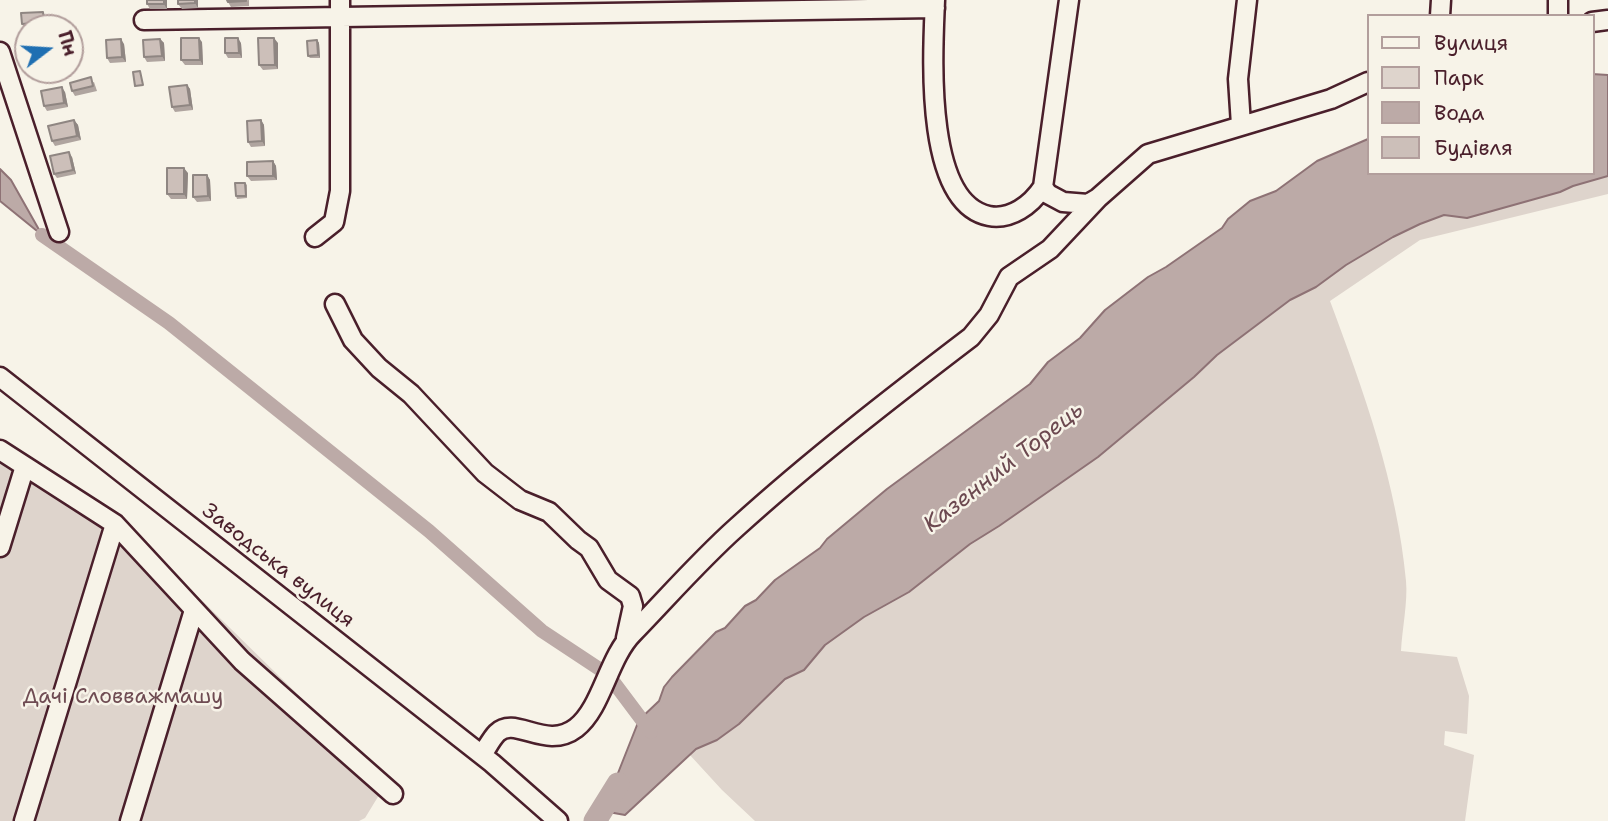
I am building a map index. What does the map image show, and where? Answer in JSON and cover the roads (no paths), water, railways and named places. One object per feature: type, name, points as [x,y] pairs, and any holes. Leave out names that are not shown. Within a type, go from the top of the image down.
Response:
[{"type":"street","points":[[144,20],[340,8],[935,4],[934,90],[937,131],[944,162],[956,190],[969,208],[998,218],[1016,212],[1028,204],[1043,187],[1069,0]]},
{"type":"street","points":[[1241,125],[1238,79],[1247,0]]},
{"type":"street","points":[[315,237],[334,222],[340,191],[340,8]]},
{"type":"street","points":[[0,52],[59,232]]},
{"type":"street","points":[[625,641],[735,529],[805,467],[971,337],[989,315],[1009,277],[1051,249],[1098,198],[1148,154],[1331,99],[1366,83]]},
{"type":"street","points":[[1043,187],[1048,194],[1070,204],[1088,204],[1098,198]]},
{"type":"street","points":[[335,304],[353,340],[379,368],[411,394],[485,473],[520,500],[549,512],[589,548],[608,580],[630,596],[633,606],[625,641],[589,716],[575,729],[553,737],[538,736],[512,726],[498,731],[482,755]]},
{"type":"street","name":"Заводська вулиця","points":[[0,377],[482,755],[558,821]]},
{"type":"street","points":[[0,450],[115,524],[242,660],[393,794]]},
{"type":"street","points":[[0,547],[25,466]]},
{"type":"street","points":[[24,821],[115,524]]},
{"type":"street","points":[[130,821],[194,610]]},
{"type":"water","points":[[1594,74],[1608,75],[1608,176],[1467,218],[1444,215],[1420,224],[1393,237],[1346,265],[1316,287],[1290,300],[1217,355],[1098,457],[970,544],[909,592],[864,617],[825,645],[804,670],[785,679],[739,724],[717,740],[696,749],[625,815],[603,811],[639,720],[659,701],[664,687],[672,677],[716,632],[725,628],[775,580],[820,548],[827,539],[887,489],[1030,384],[1048,362],[1080,338],[1105,310],[1148,277],[1222,228],[1228,219],[1250,201],[1276,191],[1317,161],[1366,140],[1366,175],[1594,175]]},
{"type":"water","points":[[0,169],[11,180],[42,235],[0,201]]},
{"type":"waterway","points":[[42,235],[169,323],[429,531],[542,631],[604,672]]},
{"type":"waterway","points":[[612,680],[651,732]]},
{"type":"waterway","name":"Казенний Торець","points":[[595,821],[618,784]]},
{"type":"park label","name":"Дачі Словважмашу","points":[[123,698]]}]
